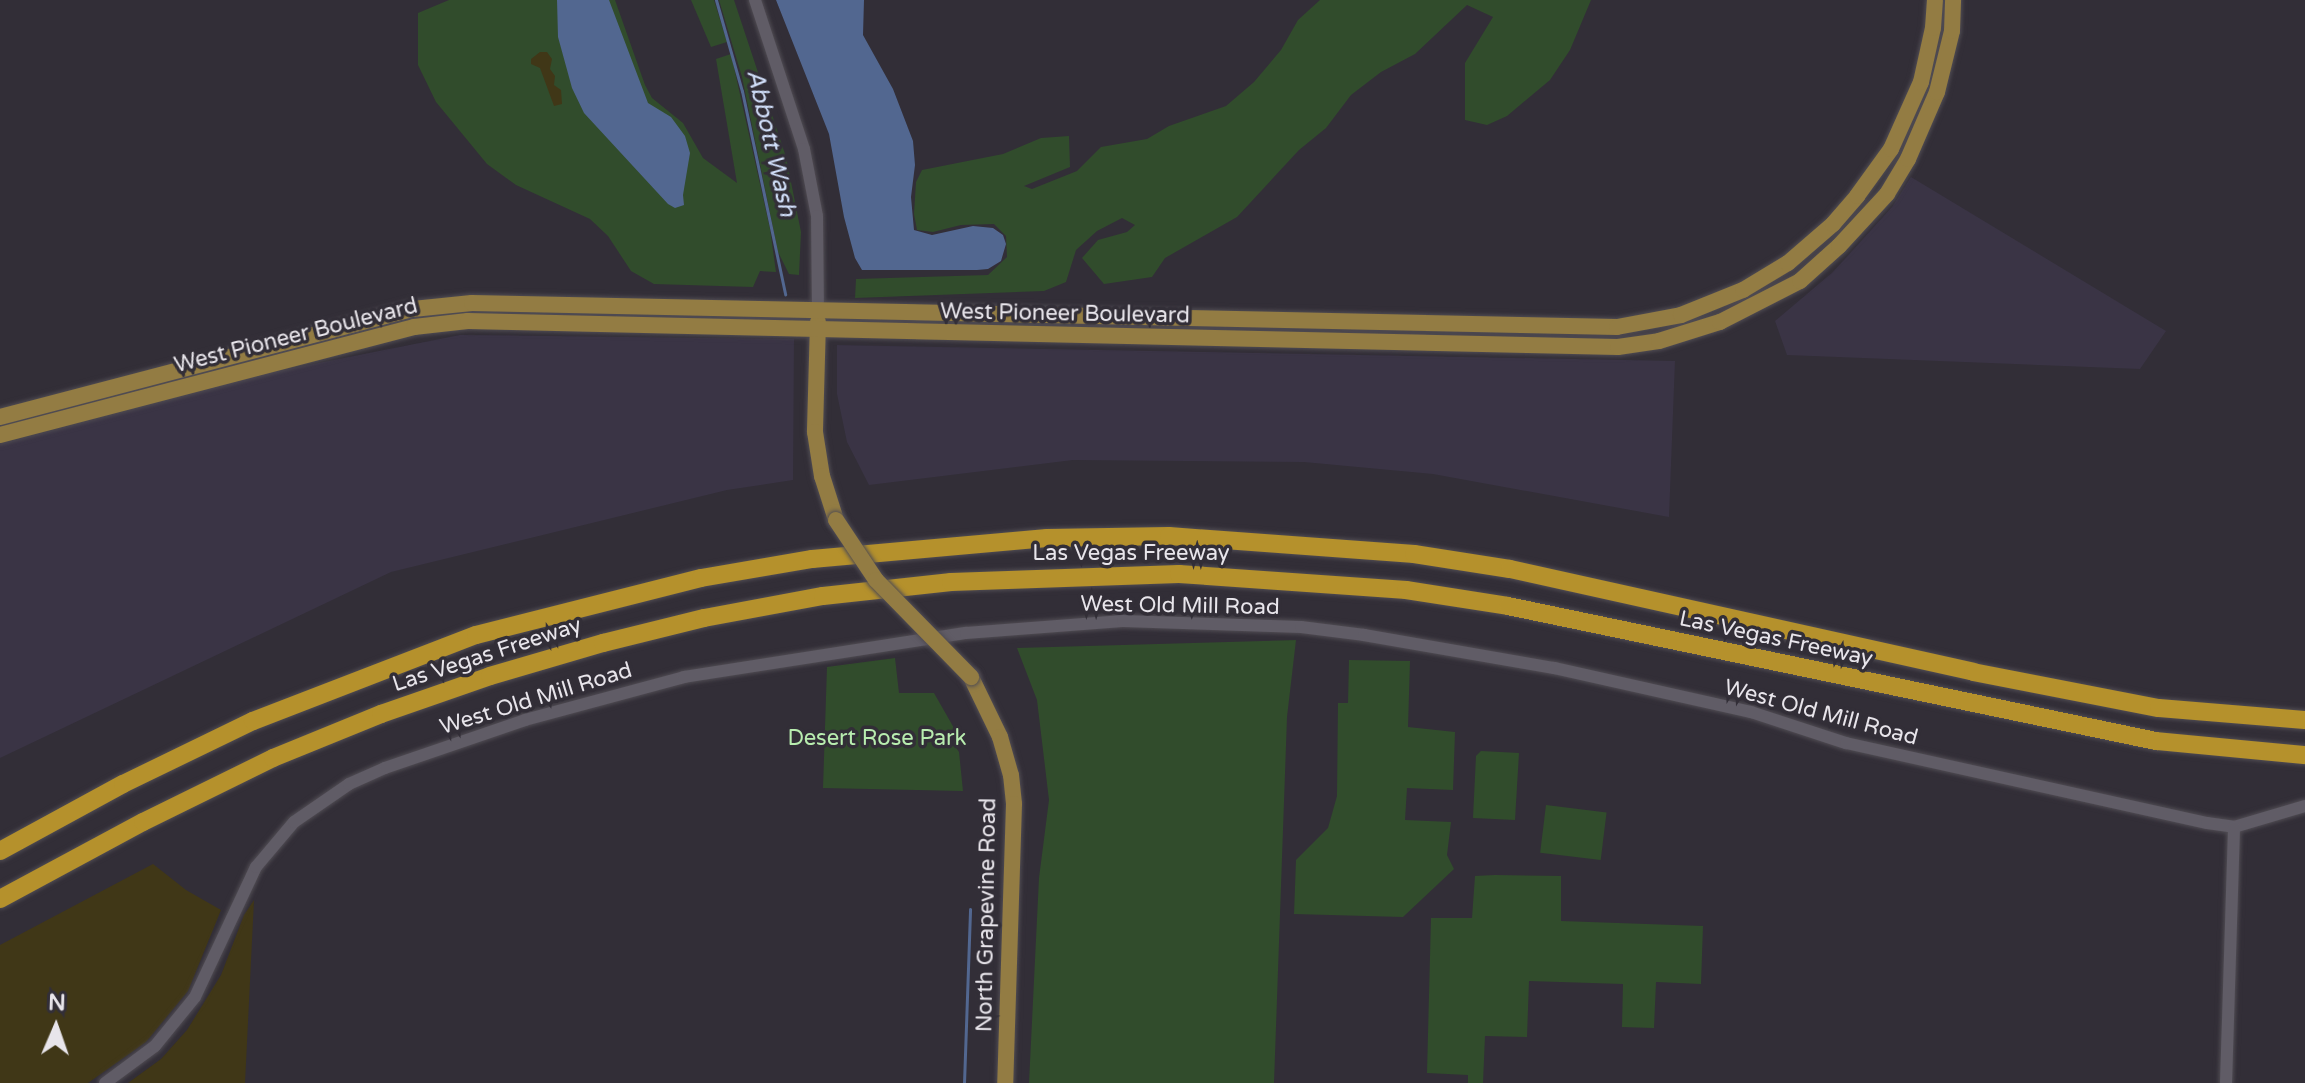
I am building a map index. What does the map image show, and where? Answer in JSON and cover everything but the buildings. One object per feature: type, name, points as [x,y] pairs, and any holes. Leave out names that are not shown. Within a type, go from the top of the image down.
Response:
[{"type":"highway","name":"Las Vegas Freeway","points":[[0,851],[123,784],[253,721],[476,635],[701,578],[812,559],[1047,538],[1169,536],[1414,554],[1510,569],[1973,672],[2159,708],[2305,720]]},
{"type":"highway","name":"Las Vegas Freeway","points":[[0,899],[143,822],[273,758],[381,714],[490,676],[704,618],[823,596],[951,582],[1179,574],[1406,590],[1508,606],[2156,741],[2249,753],[2305,755]]},
{"type":"main road","name":"West Pioneer Boulevard","points":[[0,417],[413,309],[472,303],[1617,327],[1681,315],[1743,290],[1788,263],[1833,224],[1891,149],[1921,82],[1933,28],[1935,0]]},
{"type":"main road","name":"West Pioneer Boulevard","points":[[0,435],[414,327],[468,321],[1618,347],[1659,341],[1720,322],[1800,281],[1839,246],[1887,194],[1908,159],[1937,92],[1952,31],[1953,0]]},
{"type":"main road","name":"North Grapevine Road","points":[[818,308],[815,432],[822,476],[836,520],[876,580],[971,677],[1000,737],[1011,775],[1014,804],[1005,1083]]},
{"type":"main road","points":[[1282,340],[1290,331],[1350,329],[1365,321]]},
{"type":"street","points":[[755,0],[804,149],[817,216],[818,308]]},
{"type":"street","name":"West Old Mill Road","points":[[105,1083],[155,1046],[195,997],[256,867],[294,822],[349,784],[525,720],[684,677],[966,633],[1123,621],[1301,627],[1364,635],[1554,668],[1751,712],[1846,743],[1980,775],[2234,827],[2305,806]]},
{"type":"street","points":[[2226,1083],[2234,827]]},
{"type":"shaded area","points":[[1911,177],[2166,331],[2140,369],[1787,355],[1775,321],[1833,272],[1892,207]]},
{"type":"shaded area","points":[[460,335],[794,339],[793,480],[727,490],[391,572],[0,758],[0,444],[273,372]]},
{"type":"shaded area","points":[[837,345],[1675,361],[1669,517],[1433,474],[1304,462],[1073,460],[869,485],[847,442],[837,394]]},
{"type":"green space","points":[[449,0],[615,0],[652,98],[683,123],[703,158],[737,183],[716,59],[731,54],[770,229],[776,272],[760,271],[753,287],[654,284],[631,271],[608,236],[590,219],[516,185],[487,164],[436,102],[418,65],[418,13]]},
{"type":"green space","points":[[691,0],[714,0],[727,42],[711,47]]},
{"type":"green space","points":[[719,0],[734,0],[786,157],[801,232],[799,275],[789,274],[778,252],[742,77]]},
{"type":"green space","points":[[1320,0],[1591,0],[1570,50],[1550,80],[1507,116],[1487,125],[1465,120],[1465,63],[1493,17],[1467,5],[1415,54],[1381,72],[1351,95],[1326,128],[1299,150],[1237,217],[1165,258],[1152,277],[1104,284],[1082,258],[1098,240],[1127,232],[1135,225],[1122,218],[1097,231],[1076,250],[1066,282],[1044,291],[855,298],[856,279],[988,275],[1007,257],[1006,236],[994,224],[961,225],[933,232],[917,230],[914,214],[916,182],[922,170],[1003,154],[1041,138],[1069,136],[1070,167],[1024,186],[1032,189],[1077,171],[1101,147],[1147,139],[1169,126],[1226,106],[1254,82],[1281,50],[1298,20]]},
{"type":"green space","points":[[1296,640],[1287,717],[1274,1083],[1029,1083],[1039,878],[1049,800],[1037,700],[1017,648]]},
{"type":"green space","name":"Desert Rose Park","points":[[895,658],[899,693],[934,693],[954,728],[953,743],[959,752],[963,791],[823,788],[827,667]]},
{"type":"green space","points":[[1349,660],[1410,661],[1408,727],[1455,732],[1453,790],[1407,788],[1405,820],[1451,822],[1447,855],[1454,869],[1403,917],[1294,914],[1296,860],[1328,828],[1337,796],[1338,703],[1348,703]]},
{"type":"green space","points":[[1481,751],[1519,753],[1515,820],[1473,818],[1476,756]]},
{"type":"green space","points":[[1546,805],[1607,812],[1601,860],[1540,853]]},
{"type":"green space","points":[[1475,876],[1561,876],[1561,921],[1703,926],[1701,984],[1656,982],[1654,1028],[1622,1027],[1623,984],[1529,981],[1527,1037],[1485,1036],[1483,1083],[1468,1083],[1468,1075],[1427,1073],[1431,918],[1472,918]]},
{"type":"sand","points":[[540,52],[547,52],[552,59],[550,69],[555,76],[554,85],[561,90],[562,104],[554,106],[540,68],[531,64],[531,59]]},
{"type":"sand","points":[[153,864],[186,890],[221,910],[188,991],[146,1042],[88,1083],[0,1083],[0,945]]},
{"type":"sand","points":[[254,900],[245,1083],[128,1083],[161,1059],[187,1030],[221,975],[244,915]]},
{"type":"water","points":[[557,0],[609,0],[648,103],[671,117],[685,136],[690,153],[684,205],[675,208],[668,204],[584,113],[572,88],[558,37]]},
{"type":"water","points":[[776,0],[864,0],[863,35],[893,89],[913,141],[915,165],[911,197],[914,230],[932,235],[973,226],[993,228],[1003,235],[1006,244],[1001,261],[988,269],[977,270],[862,270],[855,258],[844,217],[829,134]]},
{"type":"waterway","name":"Abbott Wash","points":[[716,0],[742,91],[785,294]]},
{"type":"waterway","name":"Abbott Wash","points":[[964,1083],[970,909]]}]
